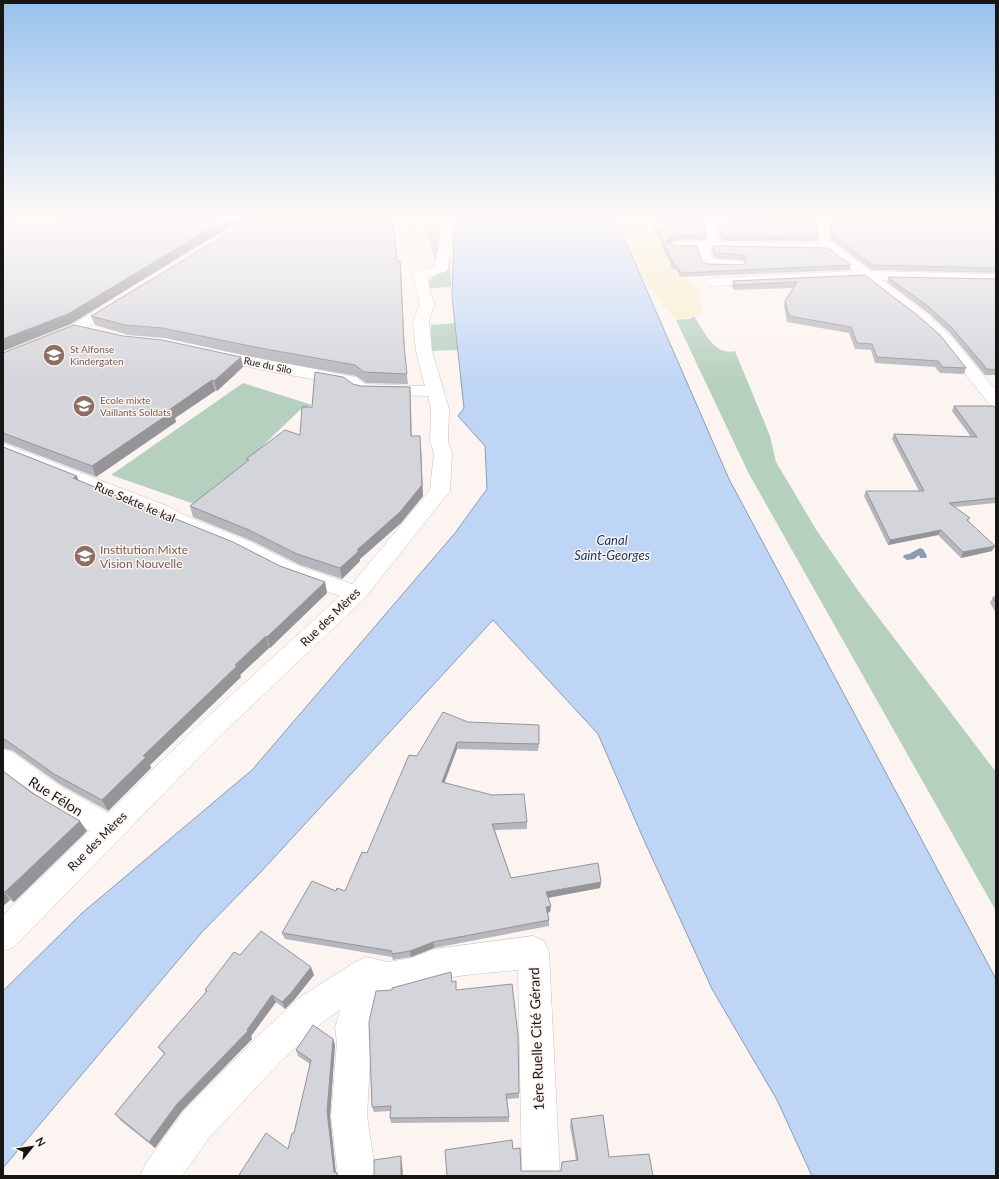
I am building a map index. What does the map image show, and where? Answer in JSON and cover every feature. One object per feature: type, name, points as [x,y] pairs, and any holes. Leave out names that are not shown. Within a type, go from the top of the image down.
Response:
[{"type":"street","name":"Rue des Mères","points":[[3,936],[210,730],[356,594],[440,491],[443,453],[439,441],[440,409],[424,350],[421,322],[426,304],[420,276],[425,274]]},
{"type":"street","points":[[865,275],[921,316],[944,337],[996,401]]},
{"type":"street","points":[[714,282],[865,275],[996,278]]},
{"type":"street","points":[[3,358],[77,328],[130,295]]},
{"type":"street","points":[[77,328],[97,332]]},
{"type":"street","name":"Rue du Silo","points":[[197,350],[262,365],[350,381],[361,389],[436,391]]},
{"type":"street","name":"Rue Sekte ke kal","points":[[3,448],[141,502],[162,511],[177,520],[244,547],[291,571],[356,594]]},
{"type":"street","name":"Rue Félon","points":[[3,760],[50,794],[110,829]]},
{"type":"street","name":"1ère Ruelle Cité Gérard","points":[[366,973],[388,978],[411,974],[434,965],[533,952],[542,1176]]},
{"type":"street","points":[[159,1176],[196,1125],[270,1048],[311,1010],[366,973]]},
{"type":"street","points":[[357,1176],[349,1116],[354,1042],[352,1028],[366,973]]},
{"type":"green space","points":[[435,274],[451,274],[451,287],[422,289]]},
{"type":"green space","points":[[694,316],[710,341],[715,346],[728,352],[735,351],[770,436],[776,462],[817,531],[859,592],[996,772],[996,911],[749,474],[676,320],[689,319]]},
{"type":"green space","points":[[457,323],[457,350],[430,351],[431,325]]},
{"type":"green space","points":[[243,383],[312,405],[300,410],[200,506],[111,475]]},
{"type":"sand","points":[[639,274],[677,274],[678,277],[691,280],[698,292],[703,312],[688,318],[675,319]]},
{"type":"water","name":"Canal Saint-Georges","points":[[453,274],[640,274],[729,479],[996,979],[996,1176],[812,1176],[777,1100],[712,989],[643,838],[598,734],[493,620],[258,875],[202,932],[3,1168],[3,991],[82,913],[252,770],[455,533],[487,489],[485,446],[458,416],[464,408],[452,297]]},
{"type":"building","points":[[3,274],[134,274],[68,314],[3,339]]},
{"type":"building","points":[[161,274],[401,274],[407,374],[364,372],[355,365],[162,328],[125,325],[91,316]]},
{"type":"building","points":[[865,275],[917,315],[940,335],[966,368],[942,367],[938,361],[877,357],[872,344],[857,343],[851,327],[789,316],[785,301],[797,282],[736,285],[733,281]]},
{"type":"building","points":[[888,277],[996,279],[996,370],[987,369],[952,328],[929,307]]},
{"type":"building","points":[[74,325],[123,336],[162,340],[241,357],[214,381],[212,380],[169,410],[173,411],[92,466],[3,433],[3,353]]},
{"type":"building","points":[[315,372],[343,377],[353,384],[360,386],[410,387],[411,436],[420,436],[422,485],[400,512],[357,550],[359,551],[340,568],[297,554],[249,530],[190,506],[249,460],[246,459],[285,430],[300,435],[302,407],[312,407]]},
{"type":"building","points":[[954,406],[993,406],[996,409],[996,498],[949,503],[970,518],[967,520],[995,546],[963,552],[941,530],[890,540],[866,491],[924,491],[894,434],[977,437]]},
{"type":"building","points":[[3,447],[77,476],[73,478],[155,512],[156,511],[233,542],[280,566],[325,582],[235,665],[237,666],[143,756],[146,757],[102,800],[54,774],[3,739]]},
{"type":"building","points":[[443,712],[468,722],[539,725],[539,744],[457,742],[442,782],[492,795],[524,794],[527,822],[492,824],[511,878],[598,863],[601,882],[546,892],[551,906],[546,907],[549,920],[433,942],[410,951],[392,954],[392,951],[282,933],[312,881],[336,891],[337,888],[345,891],[362,852],[367,853],[409,755],[417,756]]},
{"type":"building","points":[[3,771],[32,793],[80,821],[5,892],[3,891]]},
{"type":"building","points":[[261,931],[311,967],[282,1002],[272,995],[247,1030],[248,1031],[177,1104],[149,1142],[115,1114],[165,1053],[158,1047],[207,991],[205,990],[234,952],[240,955]]},
{"type":"building","points":[[451,972],[452,982],[456,981],[456,990],[512,984],[518,1035],[519,1093],[506,1094],[509,1117],[390,1118],[391,1106],[372,1107],[369,1022],[376,991],[392,990],[392,988]]},
{"type":"building","points":[[313,1025],[333,1039],[327,1111],[334,1172],[337,1173],[337,1176],[240,1176],[239,1175],[266,1133],[288,1149],[292,1133],[294,1133],[311,1060],[296,1050]]},
{"type":"building","points":[[603,1115],[609,1157],[649,1154],[653,1176],[447,1176],[445,1150],[512,1140],[513,1149],[520,1148],[521,1171],[561,1171],[562,1162],[578,1160],[571,1119]]},
{"type":"building","points":[[401,1156],[401,1176],[374,1176],[374,1160]]},
{"type":"waterway","points":[[907,557],[911,557],[920,551],[923,556]]},
{"type":"place","name":"St Alfonse Kindergaten","points":[[54,355]]},
{"type":"place","name":"Ecole mixte Vaillants Soldats","points":[[84,406]]},
{"type":"place","name":"Institution Mixte Vision Nouvelle","points":[[85,556]]}]
